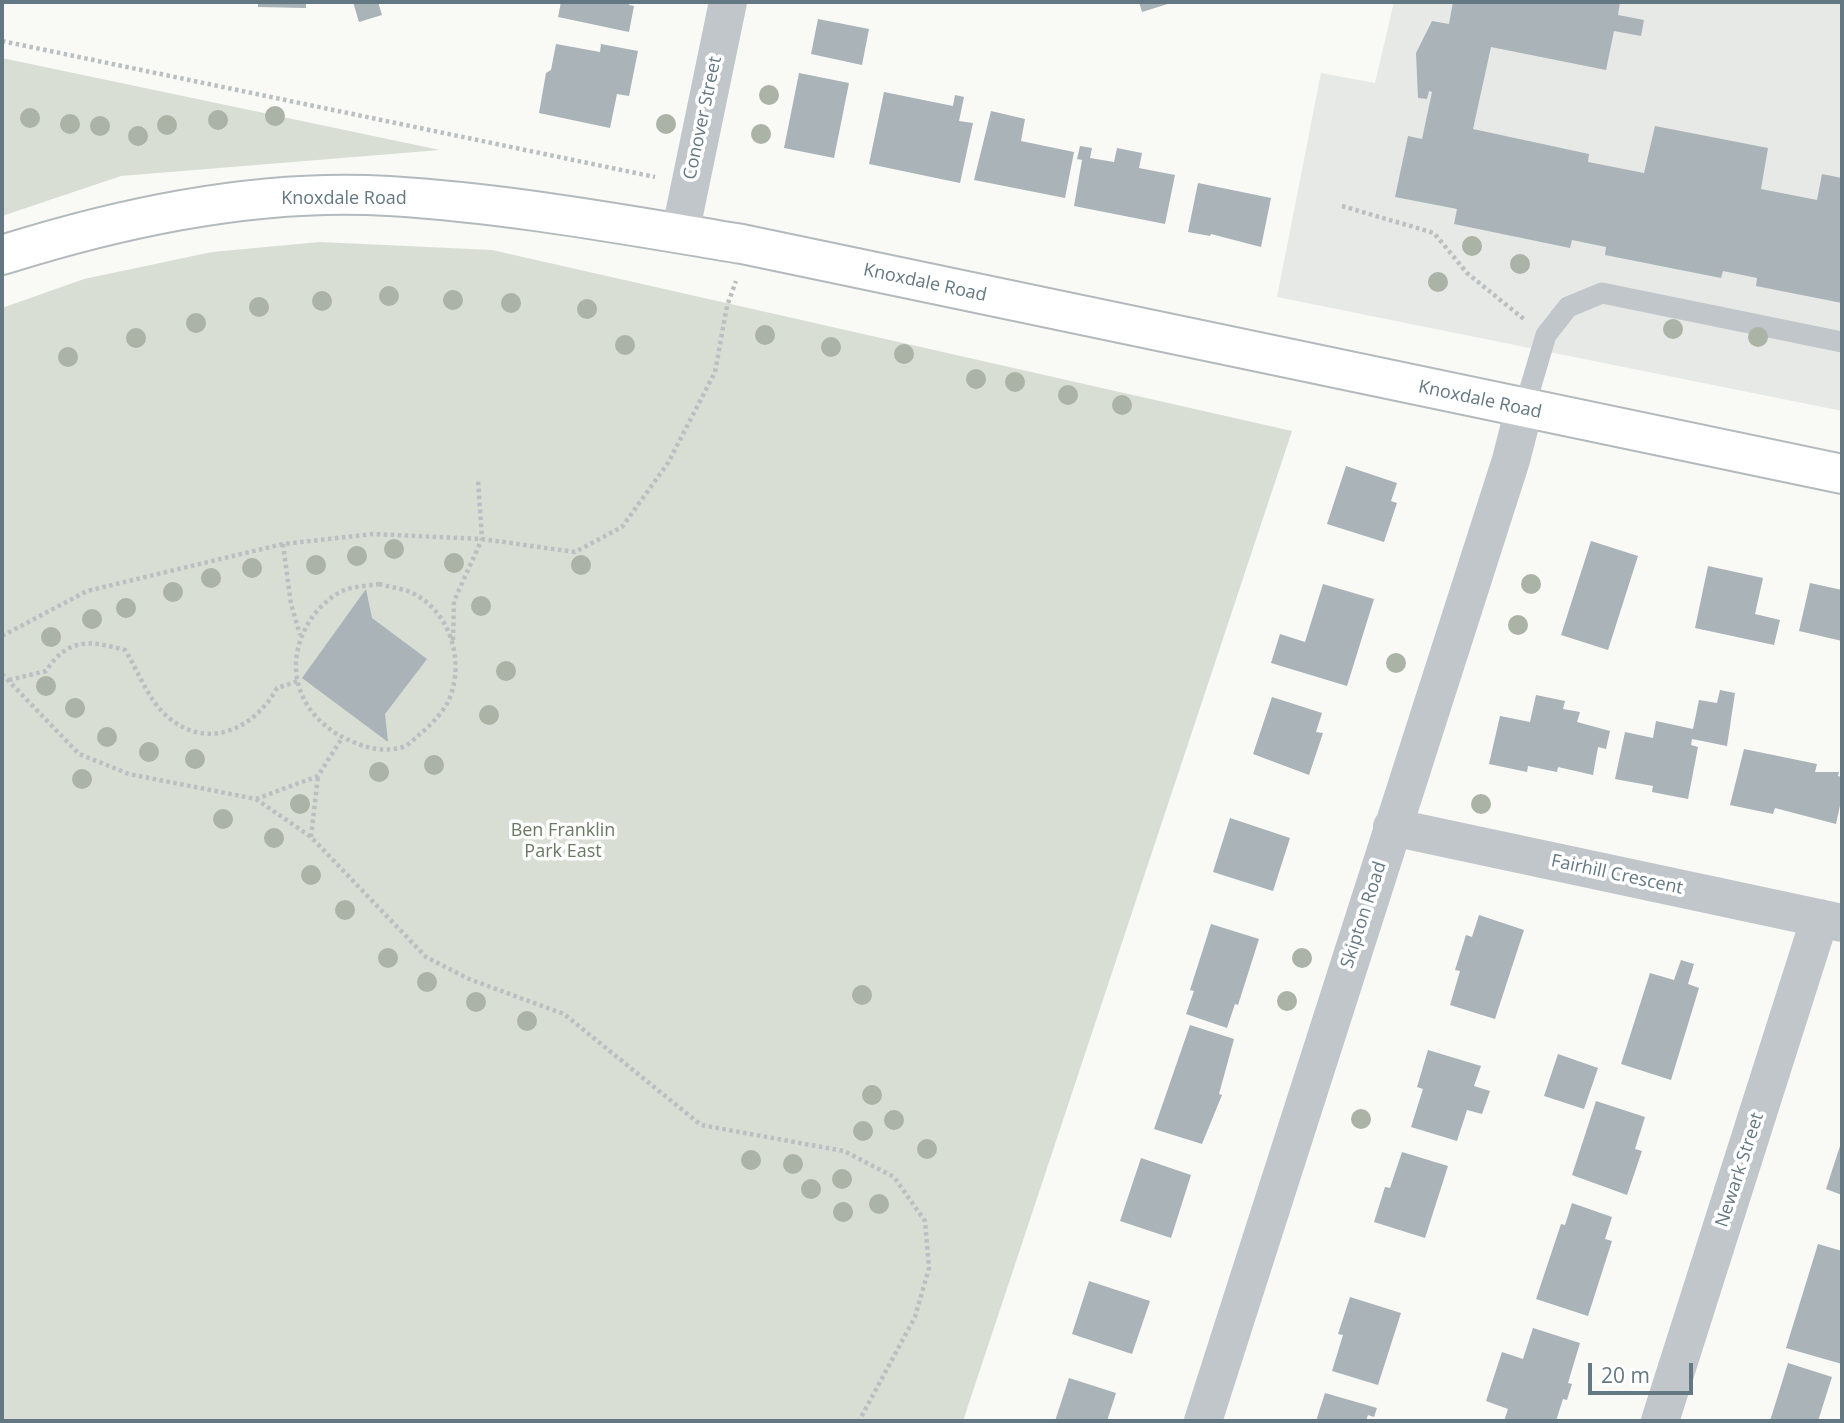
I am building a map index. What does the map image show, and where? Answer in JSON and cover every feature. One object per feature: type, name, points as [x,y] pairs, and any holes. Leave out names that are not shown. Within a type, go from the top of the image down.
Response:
[{"type":"street","name":"Conover Street","points":[[680,234],[728,2]]},
{"type":"street","name":"Knoxdale Road","points":[[2,255],[117,223],[228,201],[332,195],[389,196],[605,221],[742,244],[1842,474]]},
{"type":"street","name":"Skipton Road","points":[[1203,1421],[1511,460],[1524,409]]},
{"type":"street","name":"Fairhill Crescent","points":[[1392,827],[1831,920]]},
{"type":"street","name":"Newark Street","points":[[1660,1421],[1831,920]]},
{"type":"lane","points":[[1524,409],[1546,335],[1568,307],[1602,293],[1842,342]]},
{"type":"path","points":[[2,41],[664,179]]},
{"type":"path","points":[[1342,206],[1434,233],[1467,273],[1546,335]]},
{"type":"path","points":[[2,636],[88,591],[284,544],[373,534],[482,539],[575,552],[622,527],[668,463],[715,372],[727,306],[736,281]]},
{"type":"path","points":[[453,643],[438,613],[411,593],[379,584],[346,590],[318,608],[300,636],[295,666],[301,695],[317,720],[342,738],[373,750],[404,747],[428,727],[447,702],[456,674],[453,643],[454,601],[482,539],[478,480]]},
{"type":"path","points":[[284,544],[291,604],[300,636]]},
{"type":"path","points":[[8,681],[46,671],[58,653],[82,643],[103,644],[125,650],[145,687],[164,713],[170,719],[205,736],[245,726],[268,704],[277,688],[298,681]]},
{"type":"path","points":[[2,674],[79,754],[129,774],[256,799],[311,837],[426,957],[469,979],[564,1014],[701,1125],[845,1151],[894,1177],[925,1221],[929,1268],[915,1317],[859,1421]]},
{"type":"path","points":[[311,837],[318,776],[342,738]]},
{"type":"path","points":[[256,799],[318,776]]},
{"type":"shaded area","points":[[1394,2],[1842,2],[1842,411],[1277,297],[1321,73],[1375,83]]},
{"type":"green space","points":[[2,58],[440,150],[121,176],[2,216]]},
{"type":"green space","name":"Ben Franklin Park East","points":[[320,242],[492,250],[1292,431],[963,1421],[2,1421],[2,308],[84,279],[212,252]]},
{"type":"building","points":[[258,2],[306,2],[306,8],[258,7]]},
{"type":"building","points":[[353,2],[378,2],[382,15],[359,22]]},
{"type":"building","points":[[561,2],[630,2],[629,5],[634,6],[629,32],[558,17]]},
{"type":"building","points":[[1139,2],[1174,2],[1142,12]]},
{"type":"building","points":[[1453,2],[1620,2],[1618,15],[1644,20],[1641,36],[1614,31],[1606,70],[1491,47],[1473,129],[1589,154],[1588,162],[1644,173],[1655,126],[1768,148],[1761,189],[1817,200],[1822,174],[1842,178],[1842,303],[1756,286],[1757,278],[1723,271],[1721,278],[1605,255],[1606,247],[1572,240],[1570,248],[1454,224],[1457,209],[1395,197],[1408,136],[1422,139],[1432,92],[1429,91],[1427,99],[1418,98],[1416,53],[1432,21],[1449,24]]},
{"type":"building","points":[[818,19],[869,29],[862,65],[811,54]]},
{"type":"building","points":[[556,44],[600,52],[601,44],[638,51],[629,96],[617,94],[610,128],[539,113],[546,73],[551,70]]},
{"type":"building","points":[[799,73],[849,83],[834,158],[784,148]]},
{"type":"building","points":[[884,92],[953,106],[955,95],[964,97],[959,121],[973,123],[960,183],[869,164]]},
{"type":"building","points":[[991,111],[1025,119],[1021,141],[1074,152],[1065,198],[974,180]]},
{"type":"building","points":[[1080,146],[1092,148],[1090,158],[1114,162],[1117,148],[1142,153],[1139,168],[1175,175],[1165,224],[1074,206],[1082,160],[1077,159]]},
{"type":"building","points":[[1198,183],[1271,198],[1261,247],[1211,234],[1188,232]]},
{"type":"building","points":[[1346,466],[1397,483],[1391,501],[1397,503],[1384,542],[1327,524]]},
{"type":"building","points":[[1591,541],[1638,556],[1608,650],[1561,635]]},
{"type":"building","points":[[1708,566],[1763,578],[1755,614],[1780,620],[1774,645],[1695,628]]},
{"type":"building","points":[[1810,583],[1842,590],[1842,641],[1799,631]]},
{"type":"building","points":[[1323,584],[1374,599],[1347,686],[1271,663],[1280,634],[1305,642]]},
{"type":"building","points":[[366,589],[372,618],[427,659],[385,714],[388,742],[302,678]]},
{"type":"building","points":[[1720,690],[1735,693],[1727,746],[1692,739],[1691,745],[1698,747],[1688,799],[1652,792],[1653,786],[1615,779],[1625,732],[1653,738],[1656,721],[1693,729],[1699,700],[1717,703]]},
{"type":"building","points":[[1536,695],[1565,701],[1563,709],[1580,712],[1577,722],[1610,731],[1606,749],[1598,747],[1593,775],[1558,767],[1557,772],[1528,766],[1527,772],[1489,764],[1500,716],[1530,722]]},
{"type":"building","points":[[1272,697],[1322,713],[1316,732],[1323,733],[1309,775],[1253,754]]},
{"type":"building","points":[[1744,749],[1817,764],[1815,772],[1839,772],[1838,776],[1842,777],[1842,796],[1836,824],[1775,808],[1773,814],[1730,805]]},
{"type":"building","points":[[1230,818],[1290,838],[1273,891],[1213,872]]},
{"type":"building","points":[[1479,915],[1524,930],[1495,1019],[1450,1005],[1460,971],[1455,970],[1466,935],[1472,937]]},
{"type":"building","points":[[1211,924],[1259,939],[1238,1005],[1235,1004],[1227,1028],[1186,1014],[1194,991],[1190,990]]},
{"type":"building","points":[[1681,960],[1694,964],[1688,984],[1699,988],[1671,1080],[1621,1064],[1650,973],[1674,980]]},
{"type":"building","points":[[1190,1025],[1234,1039],[1219,1094],[1222,1095],[1202,1144],[1154,1129]]},
{"type":"building","points":[[1428,1050],[1481,1066],[1474,1086],[1490,1091],[1482,1114],[1467,1110],[1457,1141],[1411,1127],[1423,1089],[1417,1087]]},
{"type":"building","points":[[1558,1054],[1598,1068],[1584,1109],[1544,1096]]},
{"type":"building","points":[[1596,1101],[1645,1117],[1635,1149],[1642,1151],[1627,1195],[1572,1175]]},
{"type":"building","points":[[1842,1140],[1842,1195],[1826,1189]]},
{"type":"building","points":[[1402,1152],[1448,1166],[1425,1238],[1374,1222],[1385,1187],[1390,1188]]},
{"type":"building","points":[[1141,1158],[1191,1175],[1171,1238],[1120,1221]]},
{"type":"building","points":[[1572,1203],[1612,1217],[1605,1239],[1612,1241],[1588,1316],[1536,1299],[1561,1224],[1565,1225]]},
{"type":"building","points":[[1818,1244],[1842,1251],[1842,1364],[1786,1348]]},
{"type":"building","points":[[1089,1281],[1150,1301],[1132,1354],[1072,1334]]},
{"type":"building","points":[[1350,1297],[1401,1313],[1378,1385],[1332,1371],[1343,1335],[1338,1334]]},
{"type":"building","points":[[1533,1328],[1580,1343],[1568,1383],[1572,1384],[1567,1400],[1563,1399],[1556,1421],[1504,1421],[1508,1409],[1486,1401],[1502,1352],[1523,1359]]},
{"type":"building","points":[[1788,1363],[1832,1377],[1818,1421],[1770,1421]]},
{"type":"building","points":[[1069,1378],[1116,1393],[1107,1421],[1055,1421]]},
{"type":"building","points":[[1325,1393],[1377,1408],[1374,1417],[1368,1415],[1366,1421],[1316,1421]]}]
